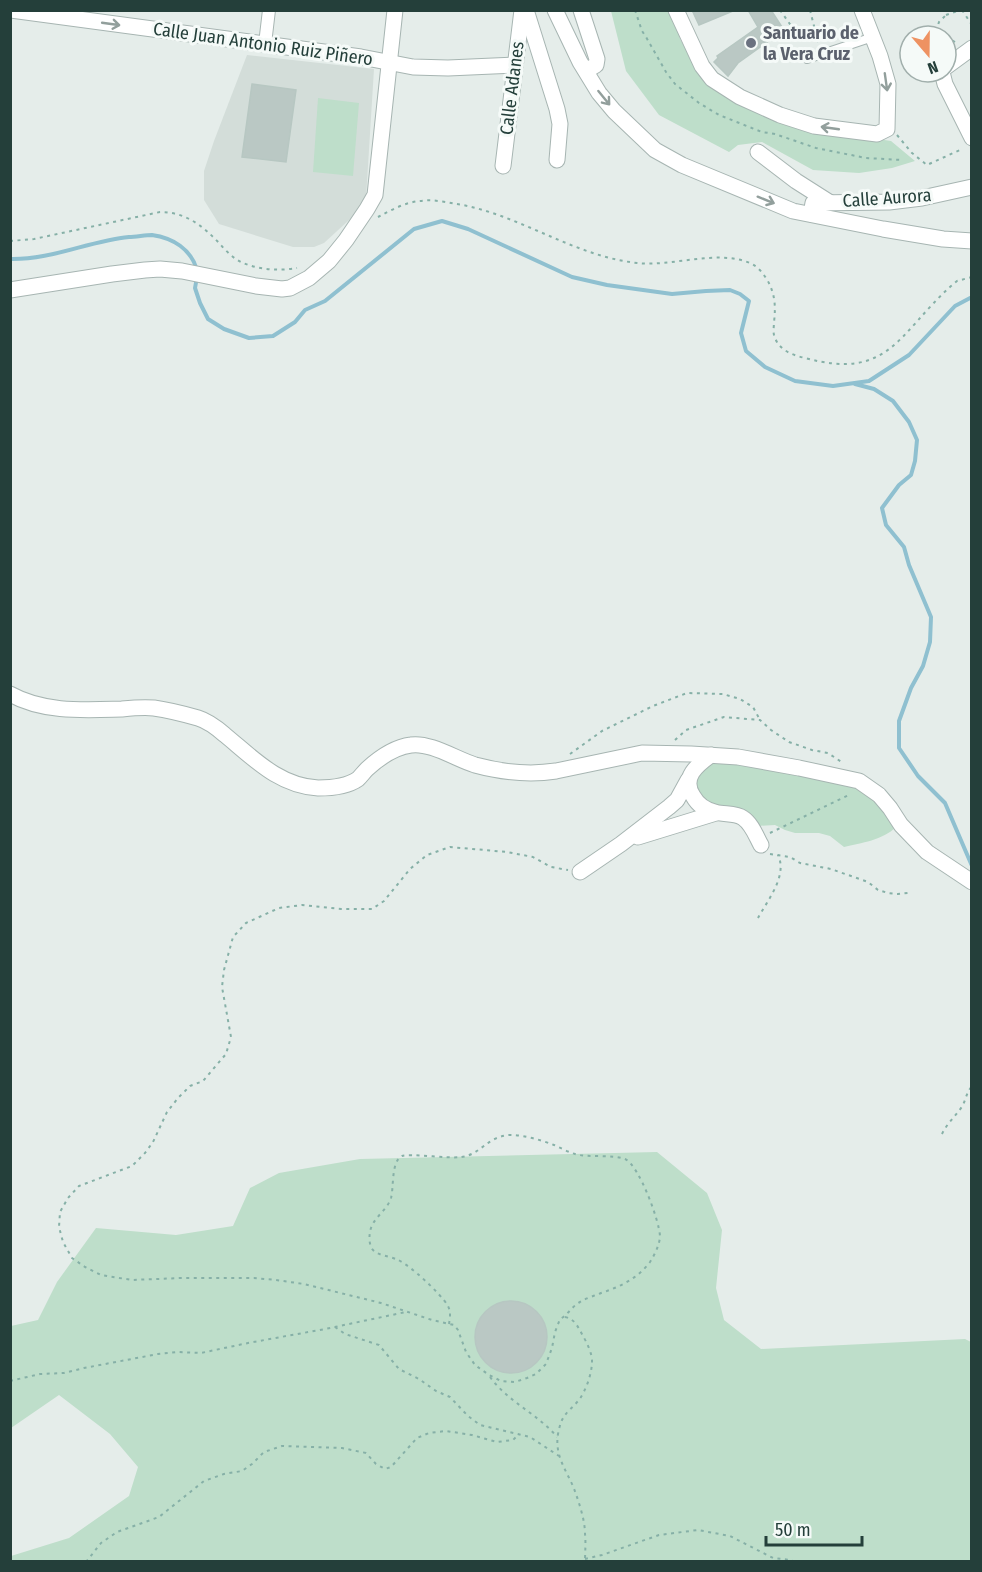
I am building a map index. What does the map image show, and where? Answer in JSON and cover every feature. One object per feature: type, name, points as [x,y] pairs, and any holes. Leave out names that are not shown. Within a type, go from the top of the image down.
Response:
[{"type":"street","name":"Calle Juan Antonio Ruiz Piñero","points":[[11,10],[361,57],[406,66],[515,65]]},
{"type":"street","points":[[265,45],[269,10]]},
{"type":"street","points":[[10,290],[144,270],[182,271],[282,289],[301,284],[337,251],[375,195],[394,10]]},
{"type":"street","points":[[524,10],[557,110],[560,124],[557,160]]},
{"type":"street","name":"Calle Adanes","points":[[502,166],[524,10]]},
{"type":"street","points":[[555,10],[585,71],[599,93],[614,111],[655,150],[682,165],[793,211],[882,229],[972,241]]},
{"type":"street","points":[[581,10],[597,62],[585,71]]},
{"type":"street","points":[[676,10],[702,66],[711,79],[740,97],[814,126],[877,134],[887,129],[888,84],[862,10]]},
{"type":"street","points":[[958,58],[972,48]]},
{"type":"street","points":[[945,84],[971,142]]},
{"type":"street","points":[[758,152],[796,181],[829,202]]},
{"type":"street","name":"Calle Aurora","points":[[811,214],[813,203],[889,202],[922,198],[972,187]]},
{"type":"street","points":[[10,694],[40,706],[61,709],[153,708],[201,719],[221,732],[267,770],[291,782],[319,788],[346,784],[358,779],[384,756],[396,749],[422,744],[476,765],[524,773],[542,773],[642,753],[724,755],[770,762],[863,784],[879,795],[927,852],[972,882]]},
{"type":"street","points":[[580,872],[621,844],[677,800],[693,771],[711,755]]},
{"type":"street","points":[[688,780],[689,789],[699,804],[716,813],[741,816],[751,827],[760,843]]},
{"type":"street","points":[[621,844],[716,813]]},
{"type":"lane","points":[[807,58],[873,37]]},
{"type":"path","points":[[810,10],[821,54]]},
{"type":"path","points":[[946,10],[946,15]]},
{"type":"path","points":[[937,24],[946,15],[961,10],[972,25]]},
{"type":"path","points":[[779,11],[792,27],[790,32]]},
{"type":"path","points":[[887,129],[900,136],[912,153],[927,165],[971,142]]},
{"type":"path","points":[[354,227],[364,225],[391,210],[412,202],[444,202],[496,213],[584,249],[626,261],[650,263],[721,258],[747,262],[759,269],[771,286],[775,302],[774,333],[780,346],[791,354],[803,358],[841,365],[861,364],[886,352],[951,286],[957,281],[972,277]]},
{"type":"path","points":[[10,241],[34,239],[160,212],[171,212],[194,221],[228,254],[241,262],[264,268],[285,270],[298,268]]},
{"type":"path","points":[[570,753],[611,726],[687,693],[723,694],[740,699],[753,707],[760,720],[771,730],[789,742],[828,753],[846,764],[863,784],[768,834],[760,843],[764,853],[790,857],[800,863],[848,874],[868,882],[878,890],[898,894],[908,892]]},
{"type":"path","points":[[663,753],[686,730],[707,722],[724,717],[760,720]]},
{"type":"path","points":[[450,1324],[450,1312],[447,1306],[410,1267],[400,1260],[374,1251],[371,1246],[370,1230],[390,1201],[395,1164],[402,1156],[462,1157],[472,1155],[496,1137],[512,1135],[550,1144],[576,1155],[625,1160],[635,1168],[656,1217],[660,1236],[657,1250],[649,1263],[634,1278],[573,1306],[557,1325],[546,1364],[536,1374],[515,1382],[501,1381],[475,1365],[466,1352],[454,1325],[432,1320],[370,1300],[304,1284],[276,1280],[181,1278],[132,1280],[101,1275],[85,1268],[72,1258],[58,1227],[60,1212],[68,1198],[79,1186],[132,1166],[153,1142],[167,1112],[178,1098],[190,1086],[203,1081],[226,1054],[231,1037],[222,987],[224,970],[232,937],[246,923],[279,908],[302,906],[372,909],[384,901],[410,870],[427,855],[450,847],[507,852],[533,857],[551,867],[580,872]]},
{"type":"path","points":[[758,918],[772,895],[778,879],[781,862],[778,855]]},
{"type":"path","points":[[942,1134],[957,1114],[965,1101],[966,1093],[972,1086]]},
{"type":"path","points":[[10,1381],[39,1374],[64,1373],[158,1354],[201,1353],[407,1312]]},
{"type":"path","points":[[565,1317],[571,1318],[577,1324],[587,1343],[592,1360],[589,1379],[580,1398],[563,1416],[557,1450],[562,1467],[575,1492],[581,1513],[585,1533],[585,1560],[659,1535],[698,1530],[730,1536],[773,1558],[795,1562]]},
{"type":"path","points":[[335,1327],[345,1334],[379,1345],[399,1369],[450,1397],[480,1425],[530,1437],[559,1456]]},
{"type":"path","points":[[489,1375],[495,1384],[541,1420],[558,1438]]},
{"type":"path","points":[[86,1562],[101,1544],[117,1532],[159,1517],[204,1481],[242,1471],[264,1452],[282,1446],[342,1448],[366,1453],[376,1464],[385,1469],[390,1467],[417,1438],[429,1433],[446,1431],[497,1442],[513,1440],[519,1434]]},
{"type":"path","points":[[769,1561],[773,1558]]},
{"type":"shaded area","points":[[247,55],[374,69],[366,198],[360,210],[324,243],[314,247],[293,247],[219,224],[204,200],[204,171]]},
{"type":"green space","points":[[611,11],[675,11],[680,39],[701,77],[811,129],[891,141],[915,161],[892,168],[859,173],[813,170],[762,142],[738,145],[729,152],[659,115],[626,71]]},
{"type":"green space","points":[[318,98],[359,103],[353,176],[313,172]]},
{"type":"green space","points":[[713,762],[725,762],[841,782],[867,794],[896,827],[878,838],[844,847],[830,836],[819,833],[795,833],[775,825],[757,826],[744,810],[737,807],[712,805],[698,795],[694,780],[697,772]]},
{"type":"green space","points":[[657,1152],[707,1193],[722,1230],[716,1288],[724,1320],[761,1349],[965,1339],[971,1342],[971,1561],[11,1561],[11,1556],[69,1538],[129,1496],[138,1467],[110,1434],[59,1395],[11,1428],[11,1326],[38,1320],[57,1282],[96,1228],[176,1235],[233,1226],[250,1188],[279,1173],[360,1159]]},
{"type":"building","points":[[692,10],[733,10],[733,11],[699,25]]},
{"type":"building","name":"Santuario de la Vera Cruz","points":[[748,10],[771,10],[784,30],[738,63],[728,76],[714,62],[717,56],[758,27]]},
{"type":"building","points":[[252,84],[296,90],[286,162],[242,157]]},
{"type":"building","points":[[511,1301],[531,1307],[541,1317],[547,1337],[541,1357],[531,1367],[511,1373],[491,1367],[481,1357],[475,1337],[481,1317],[491,1307]]},
{"type":"waterway","points":[[197,277],[195,288],[208,319],[224,329],[249,338],[273,336],[295,322],[305,310],[325,301],[414,229],[442,221],[468,229],[572,277],[607,285],[672,294],[730,290],[740,294],[749,301],[741,333],[746,351],[765,367],[795,381],[833,386],[869,381],[909,355],[955,306],[972,297]]},
{"type":"waterway","points":[[10,259],[40,257],[114,239],[152,235],[174,242],[186,250],[197,270]]},
{"type":"waterway","points":[[855,384],[874,389],[893,401],[909,422],[917,440],[911,475],[899,485],[882,508],[886,525],[904,547],[909,565],[931,617],[930,642],[923,666],[911,688],[899,721],[899,748],[918,776],[945,803],[972,866]]},
{"type":"place","name":"Santuario de la Vera Cruz","points":[[751,43]]}]
